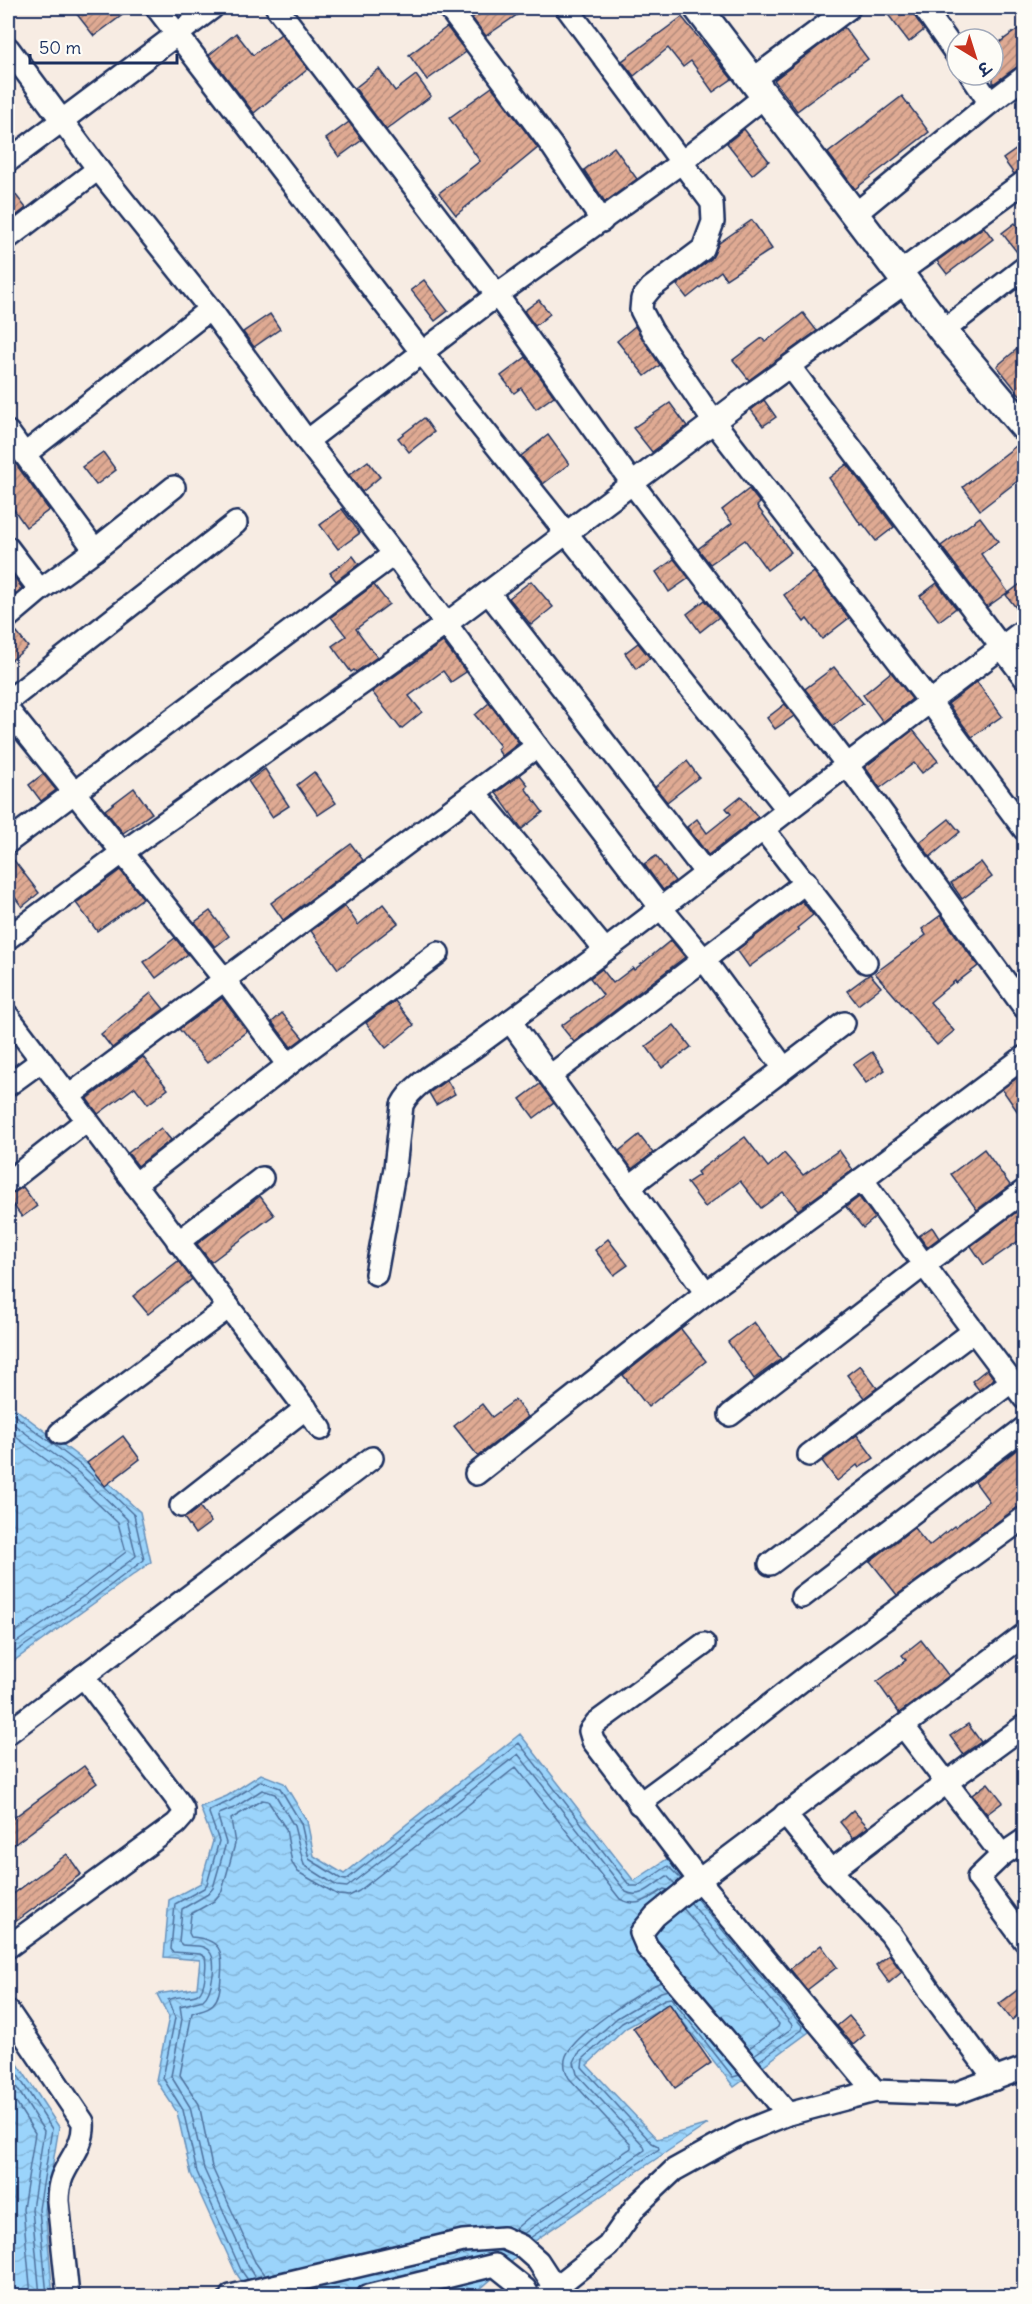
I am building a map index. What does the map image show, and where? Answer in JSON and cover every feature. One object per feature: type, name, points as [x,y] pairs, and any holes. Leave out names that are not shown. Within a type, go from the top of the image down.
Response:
[{"type":"street","points":[[158,8],[423,354],[788,810]]},
{"type":"street","points":[[8,161],[212,8]]},
{"type":"street","points":[[277,8],[497,296],[632,483],[848,766],[1024,1006]]},
{"type":"street","points":[[449,8],[552,146],[602,221]]},
{"type":"street","points":[[567,8],[712,203],[713,222],[703,249],[651,288],[642,299],[641,310],[651,331],[714,422],[930,702],[1024,829]]},
{"type":"street","points":[[698,8],[902,278],[1024,427]]},
{"type":"street","points":[[307,441],[497,296],[682,162],[758,89],[849,8]]},
{"type":"street","points":[[924,8],[945,38]]},
{"type":"street","points":[[9,53],[210,309],[537,746],[661,908],[705,961],[784,1068]]},
{"type":"street","points":[[854,215],[1024,77]]},
{"type":"street","points":[[979,87],[990,103]]},
{"type":"street","points":[[8,238],[98,169]]},
{"type":"street","points":[[8,938],[123,852],[446,624],[790,367],[1024,182]]},
{"type":"street","points":[[944,331],[1024,268]]},
{"type":"street","points":[[25,454],[210,309]]},
{"type":"street","points":[[790,367],[1024,677]]},
{"type":"street","points":[[8,432],[95,550]]},
{"type":"street","points":[[8,617],[174,487]]},
{"type":"street","points":[[8,701],[236,523]]},
{"type":"street","points":[[8,548],[40,590]]},
{"type":"street","points":[[8,842],[394,554]]},
{"type":"street","points":[[488,592],[706,873]]},
{"type":"street","points":[[376,1274],[396,1168],[402,1105],[406,1096],[414,1088],[510,1021],[661,908],[1024,630]]},
{"type":"street","points":[[12,724],[123,852],[288,1065]]},
{"type":"street","points":[[69,1096],[537,746]]},
{"type":"street","points":[[475,793],[605,950]]},
{"type":"street","points":[[763,829],[866,962]]},
{"type":"street","points":[[550,1076],[705,961],[806,882]]},
{"type":"street","points":[[135,1184],[288,1065],[438,953]]},
{"type":"street","points":[[8,1016],[321,1429]]},
{"type":"street","points":[[510,1021],[706,1293]]},
{"type":"street","points":[[629,1187],[844,1023]]},
{"type":"street","points":[[476,1474],[706,1293],[1024,1057]]},
{"type":"street","points":[[8,1085],[41,1060]]},
{"type":"street","points":[[8,1182],[87,1120]]},
{"type":"street","points":[[178,1242],[262,1178]]},
{"type":"street","points":[[770,1564],[1018,1390],[862,1179]]},
{"type":"street","points":[[730,1415],[1024,1191]]},
{"type":"street","points":[[60,1433],[229,1307]]},
{"type":"street","points":[[809,1455],[974,1331]]},
{"type":"street","points":[[181,1506],[306,1408]]},
{"type":"street","points":[[802,1597],[1024,1428]]},
{"type":"street","points":[[8,1733],[372,1458]]},
{"type":"street","points":[[639,1804],[815,1670],[1024,1518]]},
{"type":"street","points":[[788,2115],[643,1941],[641,1933],[646,1924],[699,1880],[1024,1635]]},
{"type":"street","points":[[704,1644],[604,1717],[590,1731],[593,1741],[699,1880],[875,2091]]},
{"type":"street","points":[[8,1947],[176,1824],[183,1816],[183,1809],[178,1801],[83,1676]]},
{"type":"street","points":[[831,1871],[946,1782],[1024,1726]]},
{"type":"street","points":[[904,1727],[1002,1856]]},
{"type":"street","points":[[785,1814],[831,1871],[890,1933],[995,2079]]},
{"type":"street","points":[[1024,1840],[978,1878],[1024,1941]]},
{"type":"street","points":[[8,2011],[83,2122],[84,2131],[62,2178],[58,2201],[68,2296]]},
{"type":"street","points":[[231,2296],[463,2241],[503,2238],[521,2246],[538,2261],[552,2294],[608,2246],[636,2206],[674,2170],[741,2133],[788,2115],[875,2091],[954,2094],[1024,2068]]},
{"type":"street","points":[[368,2296],[495,2265],[525,2289],[529,2296]]},
{"type":"water","points":[[8,1361],[11,1364],[13,1407],[87,1463],[140,1512],[151,1562],[8,1665]]},
{"type":"water","points":[[520,1734],[634,1881],[670,1857],[813,2029],[734,2087],[669,2004],[626,2028],[587,2065],[657,2139],[708,2124],[540,2237],[472,2296],[252,2296],[236,2273],[191,2174],[177,2112],[156,2080],[169,2017],[157,1994],[197,1988],[200,1960],[164,1957],[169,1900],[201,1883],[213,1841],[200,1807],[227,1796],[261,1774],[284,1783],[307,1821],[314,1856],[344,1874]]},
{"type":"water","points":[[8,2049],[59,2127],[45,2210],[53,2296],[8,2296]]},
{"type":"building","points":[[72,8],[132,8],[94,36]]},
{"type":"building","points":[[487,8],[527,8],[486,36],[472,18]]},
{"type":"building","points":[[883,8],[912,8],[924,30],[909,42]]},
{"type":"building","points":[[682,17],[732,79],[713,92],[691,61],[683,67],[668,48],[634,76],[622,61]]},
{"type":"building","points":[[1024,25],[1024,62],[1005,75],[1005,38]]},
{"type":"building","points":[[447,27],[466,52],[427,80],[409,55]]},
{"type":"building","points":[[844,27],[868,59],[797,111],[774,80]]},
{"type":"building","points":[[236,33],[253,55],[281,34],[308,69],[254,113],[209,55]]},
{"type":"building","points":[[379,69],[395,91],[416,75],[431,96],[386,130],[355,88]]},
{"type":"building","points":[[492,87],[538,148],[456,215],[439,193],[480,161],[449,118]]},
{"type":"building","points":[[902,96],[929,132],[855,189],[828,153]]},
{"type":"building","points":[[349,122],[362,140],[339,157],[326,139]]},
{"type":"building","points":[[744,129],[769,161],[752,175],[727,143]]},
{"type":"building","points":[[1024,144],[1024,170],[1014,174],[1003,159]]},
{"type":"building","points":[[614,147],[637,179],[605,202],[584,170]]},
{"type":"building","points":[[8,185],[26,208],[8,222]]},
{"type":"building","points":[[752,220],[772,249],[726,279],[721,271],[687,298],[677,285],[711,259],[719,243]]},
{"type":"building","points":[[1015,223],[1024,235],[1024,256],[1020,256],[1002,233]]},
{"type":"building","points":[[984,227],[993,239],[947,274],[937,261]]},
{"type":"building","points":[[424,280],[448,311],[435,321],[411,290]]},
{"type":"building","points":[[539,300],[550,314],[535,326],[524,311]]},
{"type":"building","points":[[803,313],[817,331],[749,380],[733,360],[762,338],[765,342]]},
{"type":"building","points":[[270,314],[280,329],[254,347],[243,332]]},
{"type":"building","points":[[635,326],[660,365],[645,376],[617,341]]},
{"type":"building","points":[[1024,343],[1024,400],[997,366]]},
{"type":"building","points":[[526,357],[554,396],[536,409],[521,388],[514,393],[501,376]]},
{"type":"building","points":[[764,400],[776,417],[763,426],[751,410]]},
{"type":"building","points":[[670,403],[687,426],[652,452],[633,428]]},
{"type":"building","points":[[424,418],[434,432],[409,452],[398,438]]},
{"type":"building","points":[[548,435],[569,464],[543,484],[521,456]]},
{"type":"building","points":[[1016,446],[1024,456],[1024,476],[980,510],[963,487]]},
{"type":"building","points":[[103,452],[116,470],[96,485],[82,467]]},
{"type":"building","points":[[8,453],[49,510],[26,527],[8,501]]},
{"type":"building","points":[[368,461],[380,477],[362,492],[349,475]]},
{"type":"building","points":[[847,464],[894,527],[876,541],[863,524],[861,525],[829,478]]},
{"type":"building","points":[[749,489],[760,503],[757,506],[791,552],[767,570],[745,540],[710,564],[698,549],[732,523],[722,510]]},
{"type":"building","points":[[342,509],[360,533],[338,549],[320,525]]},
{"type":"building","points":[[980,517],[998,541],[981,554],[1008,592],[987,607],[941,546]]},
{"type":"building","points":[[353,556],[359,564],[336,581],[330,573]]},
{"type":"building","points":[[674,559],[689,578],[669,592],[656,572]]},
{"type":"building","points":[[8,568],[22,588],[8,601]]},
{"type":"building","points":[[814,572],[849,618],[822,639],[807,619],[804,622],[784,595]]},
{"type":"building","points":[[531,581],[553,607],[531,625],[509,598]]},
{"type":"building","points":[[1024,581],[1024,618],[1006,595]]},
{"type":"building","points":[[937,583],[956,608],[939,621],[920,596]]},
{"type":"building","points":[[374,585],[389,604],[356,629],[377,657],[356,672],[354,670],[351,672],[332,646],[346,636],[331,617]]},
{"type":"building","points":[[705,600],[719,617],[700,632],[687,614]]},
{"type":"building","points":[[13,628],[28,647],[8,663],[8,629]]},
{"type":"building","points":[[443,642],[466,672],[451,682],[443,671],[409,696],[422,712],[401,729],[372,692]]},
{"type":"building","points":[[638,643],[650,658],[636,669],[625,653]]},
{"type":"building","points":[[834,667],[863,703],[833,726],[805,689]]},
{"type":"building","points":[[891,672],[912,699],[883,722],[863,695]]},
{"type":"building","points":[[977,682],[1002,716],[972,737],[948,704]]},
{"type":"building","points":[[489,703],[519,743],[502,756],[497,749],[500,746],[475,715]]},
{"type":"building","points":[[785,704],[794,716],[775,729],[767,718]]},
{"type":"building","points":[[913,730],[938,761],[922,773],[914,763],[880,788],[865,767]]},
{"type":"building","points":[[687,761],[699,777],[667,802],[655,787]]},
{"type":"building","points":[[265,769],[289,806],[272,817],[248,781]]},
{"type":"building","points":[[314,772],[336,803],[318,815],[297,785]]},
{"type":"building","points":[[43,774],[56,790],[41,801],[29,785]]},
{"type":"building","points":[[520,775],[528,785],[525,788],[543,812],[522,829],[496,793]]},
{"type":"building","points":[[134,788],[152,813],[123,833],[105,810]]},
{"type":"building","points":[[741,796],[758,817],[708,855],[687,827],[697,819],[707,833],[731,814],[726,808]]},
{"type":"building","points":[[949,819],[960,832],[930,857],[920,842]]},
{"type":"building","points":[[351,844],[363,860],[283,920],[271,903]]},
{"type":"building","points":[[8,854],[39,893],[22,907],[8,888]]},
{"type":"building","points":[[656,856],[675,881],[663,890],[644,864]]},
{"type":"building","points":[[981,862],[992,877],[962,899],[951,883]]},
{"type":"building","points":[[120,870],[143,898],[97,931],[76,903]]},
{"type":"building","points":[[802,901],[813,915],[797,928],[799,930],[749,967],[737,950]]},
{"type":"building","points":[[383,904],[398,923],[338,969],[311,931],[345,906],[358,925]]},
{"type":"building","points":[[210,911],[229,936],[215,947],[195,922]]},
{"type":"building","points":[[941,915],[978,966],[930,1002],[954,1031],[937,1045],[875,973],[926,935],[922,929]]},
{"type":"building","points":[[175,938],[188,954],[156,978],[144,962]]},
{"type":"building","points":[[671,940],[685,957],[574,1042],[561,1026],[603,995],[590,978],[602,969],[613,983],[633,968],[634,970]]},
{"type":"building","points":[[870,974],[881,987],[858,1005],[847,991]]},
{"type":"building","points":[[151,993],[164,1009],[112,1048],[101,1034]]},
{"type":"building","points":[[222,998],[247,1031],[207,1063],[179,1029]]},
{"type":"building","points":[[395,1001],[414,1025],[386,1048],[366,1023]]},
{"type":"building","points":[[282,1013],[303,1038],[291,1047],[272,1022]]},
{"type":"building","points":[[674,1025],[691,1047],[662,1068],[646,1046]]},
{"type":"building","points":[[872,1052],[885,1070],[866,1083],[853,1065]]},
{"type":"building","points":[[143,1057],[168,1089],[148,1104],[135,1087],[98,1114],[87,1099]]},
{"type":"building","points":[[1024,1073],[1024,1121],[1002,1089]]},
{"type":"building","points":[[447,1080],[455,1094],[436,1105],[429,1093]]},
{"type":"building","points":[[540,1084],[554,1103],[534,1118],[520,1099]]},
{"type":"building","points":[[161,1128],[171,1140],[138,1166],[128,1153]]},
{"type":"building","points":[[639,1135],[653,1153],[632,1169],[619,1151]]},
{"type":"building","points":[[745,1137],[768,1167],[784,1153],[803,1175],[839,1150],[853,1170],[798,1210],[783,1192],[761,1208],[740,1181],[705,1207],[687,1183],[699,1175],[697,1172]]},
{"type":"building","points":[[984,1149],[1010,1185],[977,1210],[951,1174]]},
{"type":"building","points":[[23,1187],[37,1206],[22,1217],[8,1198],[8,1194]]},
{"type":"building","points":[[260,1196],[274,1215],[211,1262],[197,1244]]},
{"type":"building","points":[[859,1197],[875,1218],[863,1228],[846,1207]]},
{"type":"building","points":[[1024,1206],[1024,1237],[984,1265],[971,1246]]},
{"type":"building","points":[[932,1227],[939,1238],[927,1247],[919,1236]]},
{"type":"building","points":[[608,1239],[628,1265],[614,1275],[595,1250]]},
{"type":"building","points":[[178,1261],[192,1279],[148,1314],[133,1296]]},
{"type":"building","points":[[754,1322],[781,1359],[754,1379],[728,1342]]},
{"type":"building","points":[[681,1329],[706,1361],[648,1407],[623,1375]]},
{"type":"building","points":[[860,1365],[877,1388],[864,1398],[847,1375]]},
{"type":"building","points":[[987,1369],[994,1379],[979,1390],[972,1381]]},
{"type":"building","points":[[515,1400],[528,1417],[478,1456],[454,1426],[482,1404],[492,1417]]},
{"type":"building","points":[[857,1435],[874,1458],[859,1468],[857,1465],[837,1481],[822,1461]]},
{"type":"building","points":[[123,1436],[140,1459],[105,1486],[87,1463]]},
{"type":"building","points":[[1024,1444],[1024,1506],[1017,1508],[897,1595],[870,1561],[914,1528],[929,1546],[955,1527],[989,1501],[975,1482]]},
{"type":"building","points":[[200,1507],[211,1522],[195,1534],[184,1518]]},
{"type":"building","points":[[921,1640],[949,1676],[899,1713],[877,1682],[906,1660],[902,1655]]},
{"type":"building","points":[[968,1724],[981,1742],[963,1754],[950,1736]]},
{"type":"building","points":[[84,1766],[97,1783],[8,1849],[8,1822]]},
{"type":"building","points":[[988,1783],[1003,1802],[987,1814],[972,1795]]},
{"type":"building","points":[[853,1810],[868,1827],[853,1838],[840,1822]]},
{"type":"building","points":[[67,1854],[81,1874],[8,1927],[8,1898]]},
{"type":"building","points":[[821,1945],[837,1967],[807,1990],[790,1969]]},
{"type":"building","points":[[889,1955],[902,1972],[889,1983],[876,1965]]},
{"type":"building","points":[[1024,1985],[1024,2010],[1012,2020],[999,2004]]},
{"type":"building","points":[[669,2003],[711,2063],[675,2088],[633,2028]]},
{"type":"building","points":[[849,2016],[865,2035],[853,2045],[837,2026]]}]
